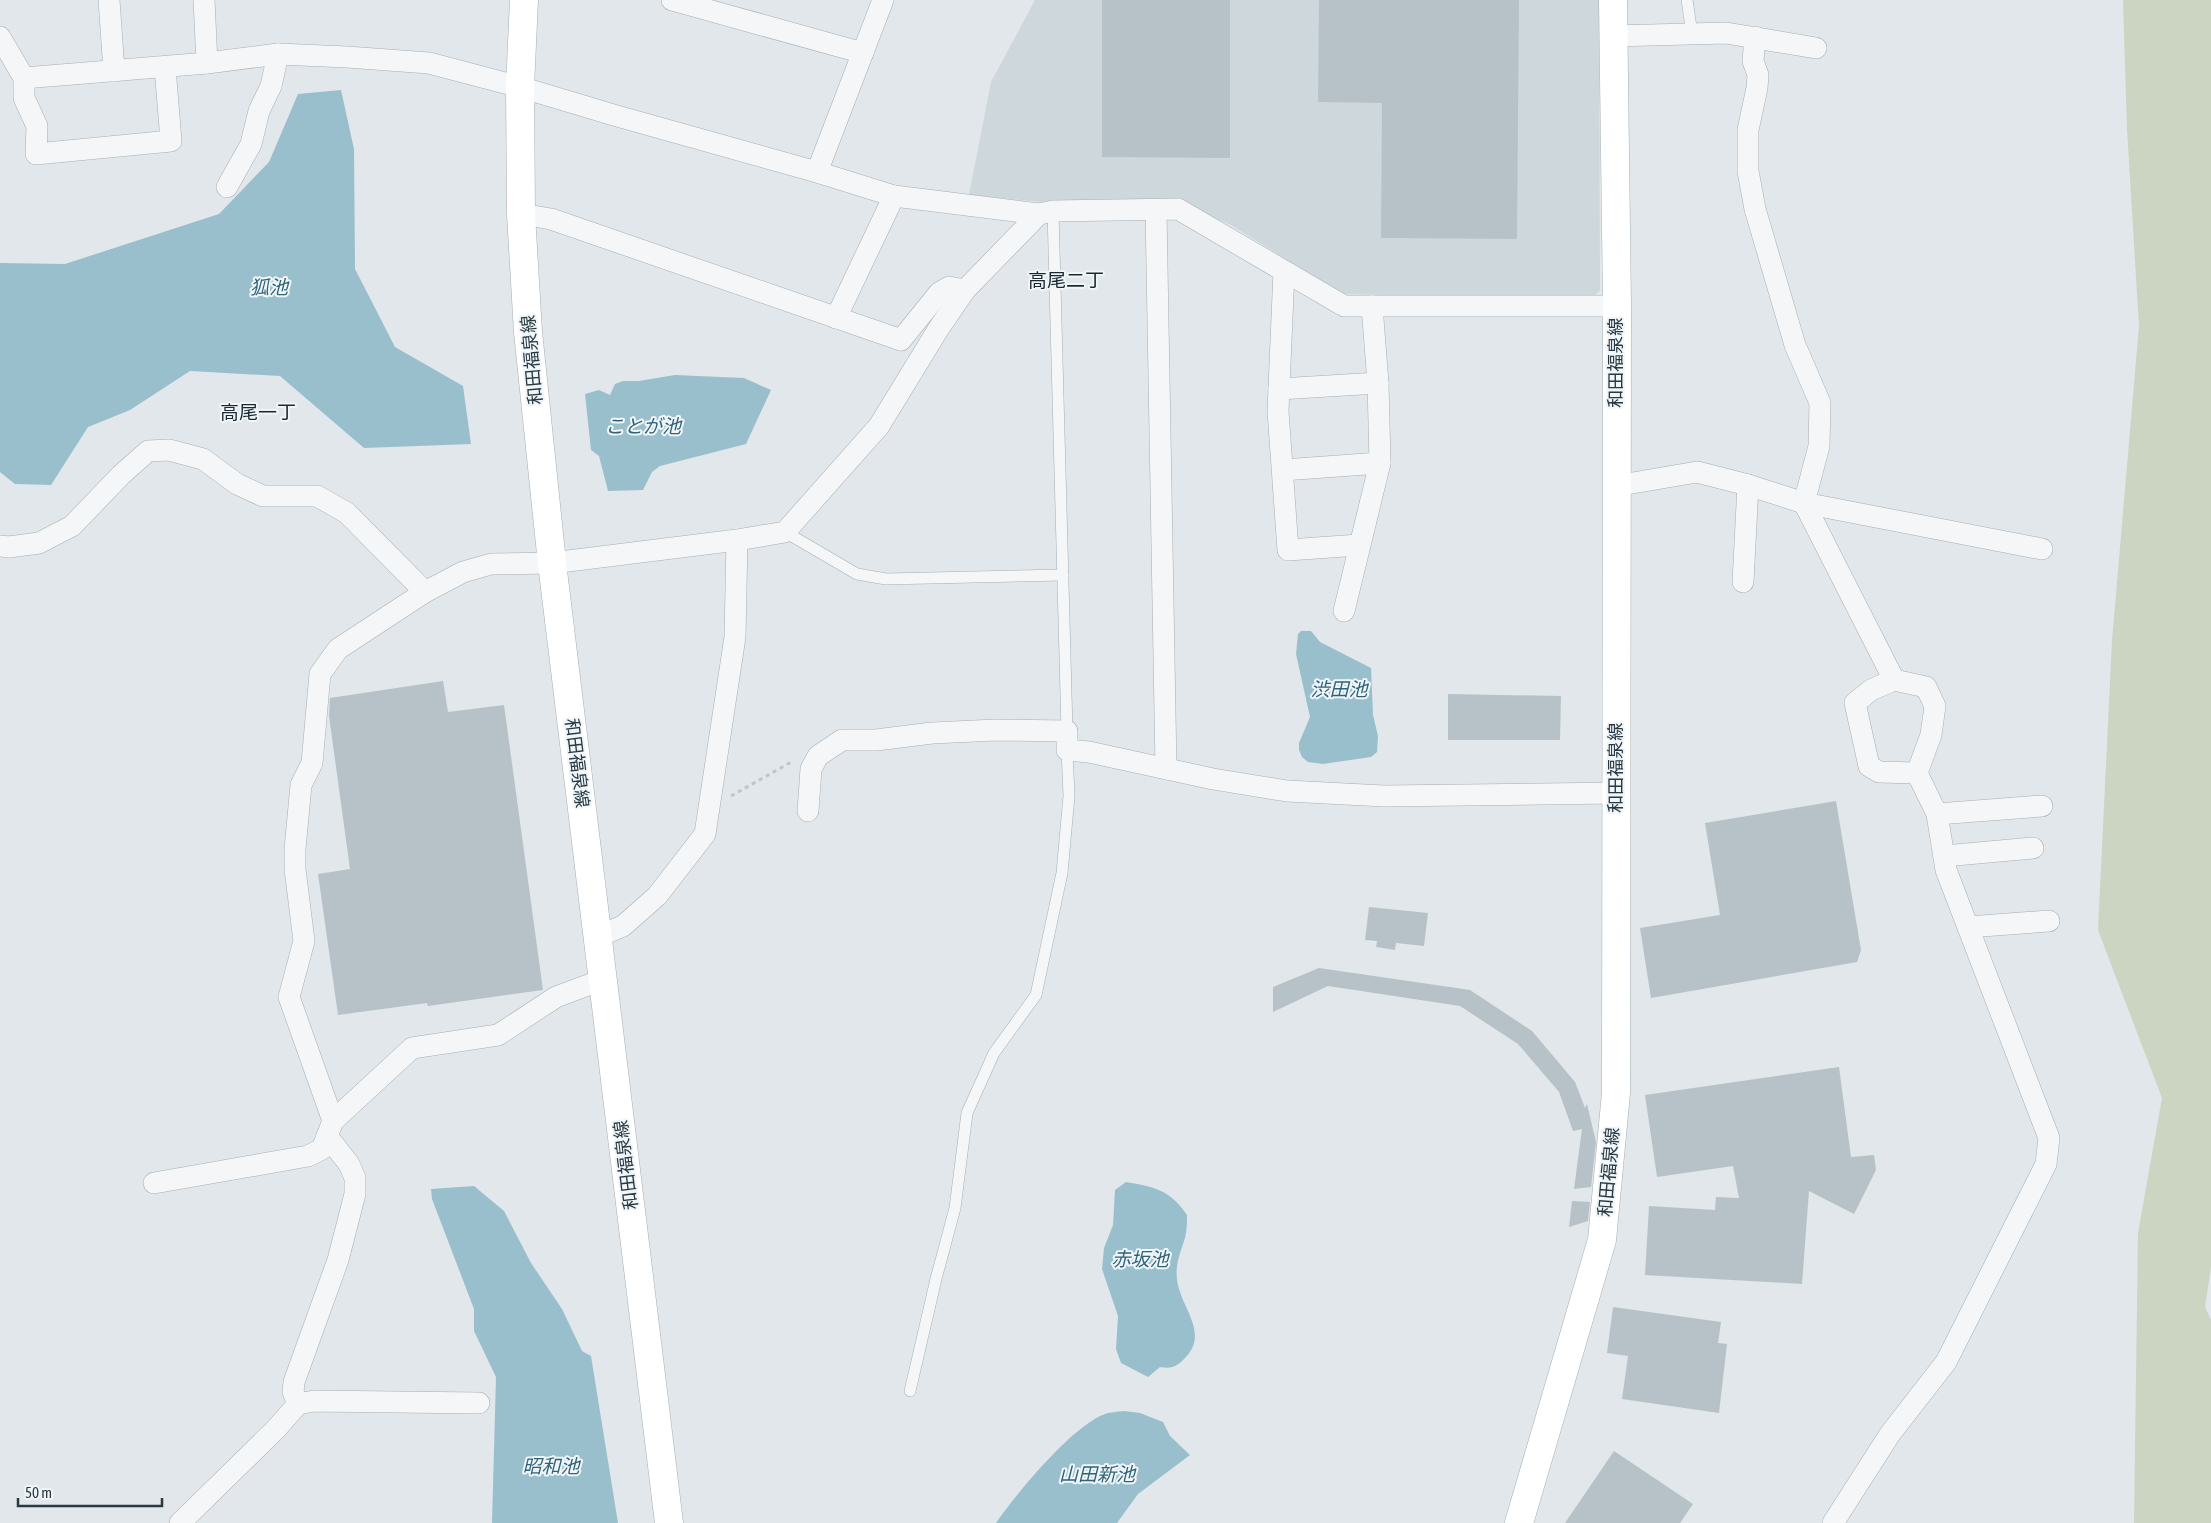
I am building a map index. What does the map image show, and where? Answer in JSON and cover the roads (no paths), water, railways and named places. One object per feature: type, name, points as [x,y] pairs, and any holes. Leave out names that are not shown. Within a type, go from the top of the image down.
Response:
[{"type":"main road","name":"和田福泉線","points":[[524,0],[520,87],[521,214],[528,332],[552,563],[669,1523]]},
{"type":"main road","name":"和田福泉線","points":[[1519,1523],[1602,1240],[1616,1093],[1615,486],[1617,306],[1613,0]]},
{"type":"street","points":[[109,0],[114,71]]},
{"type":"street","points":[[204,0],[207,63]]},
{"type":"street","points":[[672,0],[863,53]]},
{"type":"street","points":[[817,172],[883,0]]},
{"type":"street","points":[[1613,36],[1726,33],[1816,48]]},
{"type":"street","points":[[0,37],[24,78],[24,98],[36,126],[36,154],[171,141],[165,67]]},
{"type":"street","points":[[1755,38],[1753,61],[1758,75],[1748,130],[1748,171],[1755,209],[1795,345],[1820,403],[1819,446],[1804,503],[1894,680]]},
{"type":"street","points":[[24,78],[165,67],[278,54],[347,56],[429,63],[520,87],[894,196],[1046,212],[1178,209],[1344,306],[1617,306]]},
{"type":"street","points":[[227,187],[251,144],[259,111],[270,86],[278,54]]},
{"type":"street","points":[[836,318],[894,196]]},
{"type":"street","points":[[1156,210],[1166,769]]},
{"type":"street","points":[[298,1404],[293,1392],[294,1382],[338,1260],[355,1194],[354,1178],[349,1164],[330,1128],[288,997],[304,941],[295,869],[295,849],[302,786],[312,763],[320,674],[338,649],[425,592],[463,572],[492,564],[552,563],[737,540],[785,532],[879,426],[939,328],[965,290],[1046,212]]},
{"type":"street","points":[[521,214],[552,219],[901,340],[939,293],[949,287],[965,290]]},
{"type":"street","points":[[1284,270],[1278,411],[1288,550],[1359,545]]},
{"type":"street","points":[[1344,611],[1380,463],[1378,383],[1372,306]]},
{"type":"street","points":[[1279,389],[1378,383]]},
{"type":"street","points":[[0,546],[9,548],[39,543],[72,526],[121,475],[148,451],[169,450],[203,459],[237,484],[264,496],[317,496],[347,513],[425,592]]},
{"type":"street","points":[[1283,470],[1380,463]]},
{"type":"street","points":[[1615,486],[1697,472],[1748,485],[1804,503],[2042,549]]},
{"type":"street","points":[[1744,582],[1748,485]]},
{"type":"street","points":[[598,936],[623,926],[657,896],[705,834],[735,638],[737,540]]},
{"type":"street","points":[[1833,1523],[1890,1434],[1946,1362],[2046,1164],[2049,1138],[1946,870],[1937,814],[1917,773],[1931,735],[1935,706],[1926,687],[1894,680],[1871,690],[1856,703],[1869,766],[1879,772],[1917,773]]},
{"type":"street","points":[[808,811],[811,769],[818,756],[842,740],[876,740],[932,733],[996,730],[1067,741],[1089,752],[1166,769],[1288,791],[1384,796],[1616,793]]},
{"type":"street","points":[[1937,814],[2042,806]]},
{"type":"street","points":[[1944,856],[2033,848]]},
{"type":"street","points":[[1968,927],[2049,921]]},
{"type":"street","points":[[154,1183],[308,1156],[322,1149],[330,1128],[412,1048],[498,1035],[556,997],[604,979]]},
{"type":"street","points":[[180,1523],[276,1429],[298,1404],[314,1401],[479,1403]]},
{"type":"lane","points":[[1687,0],[1692,34]]},
{"type":"lane","points":[[910,1391],[955,1208],[967,1112],[994,1053],[1036,995],[1062,873],[1069,796],[1063,575],[1046,212]]},
{"type":"lane","points":[[785,532],[857,574],[886,579],[1063,575]]},
{"type":"water","name":"狐池","points":[[341,90],[354,149],[355,269],[395,347],[463,386],[471,444],[364,448],[280,376],[190,371],[130,410],[88,427],[51,485],[15,484],[0,472],[0,263],[65,264],[219,214],[269,162],[298,94]]},
{"type":"water","name":"ことが池","points":[[675,375],[744,378],[771,390],[746,444],[660,466],[652,472],[643,490],[608,491],[599,456],[591,450],[585,394],[599,390],[610,395],[615,384],[623,381],[639,381]]},
{"type":"water","name":"渋田池","points":[[1301,631],[1311,631],[1320,642],[1371,668],[1373,715],[1378,736],[1377,752],[1371,757],[1323,764],[1308,762],[1302,757],[1299,743],[1310,717],[1296,654],[1298,634]]},
{"type":"water","name":"赤坂池","points":[[1126,1182],[1161,1191],[1174,1200],[1187,1215],[1186,1235],[1179,1258],[1177,1279],[1179,1290],[1192,1320],[1195,1340],[1192,1349],[1178,1364],[1167,1368],[1160,1367],[1148,1377],[1121,1363],[1116,1349],[1118,1316],[1102,1269],[1104,1248],[1113,1225],[1115,1190]]},
{"type":"water","name":"昭和池","points":[[474,1186],[504,1211],[531,1263],[562,1309],[582,1351],[591,1356],[618,1523],[492,1523],[496,1377],[474,1331],[474,1309],[432,1199],[431,1189]]},
{"type":"water","name":"山田新池","points":[[1124,1411],[1140,1413],[1163,1422],[1170,1436],[1190,1455],[1138,1494],[1117,1523],[996,1523],[1031,1478],[1077,1432],[1105,1414]]},
{"type":"district","name":"高尾二丁","points":[[1066,280]]},
{"type":"district","name":"高尾一丁","points":[[258,412]]}]
